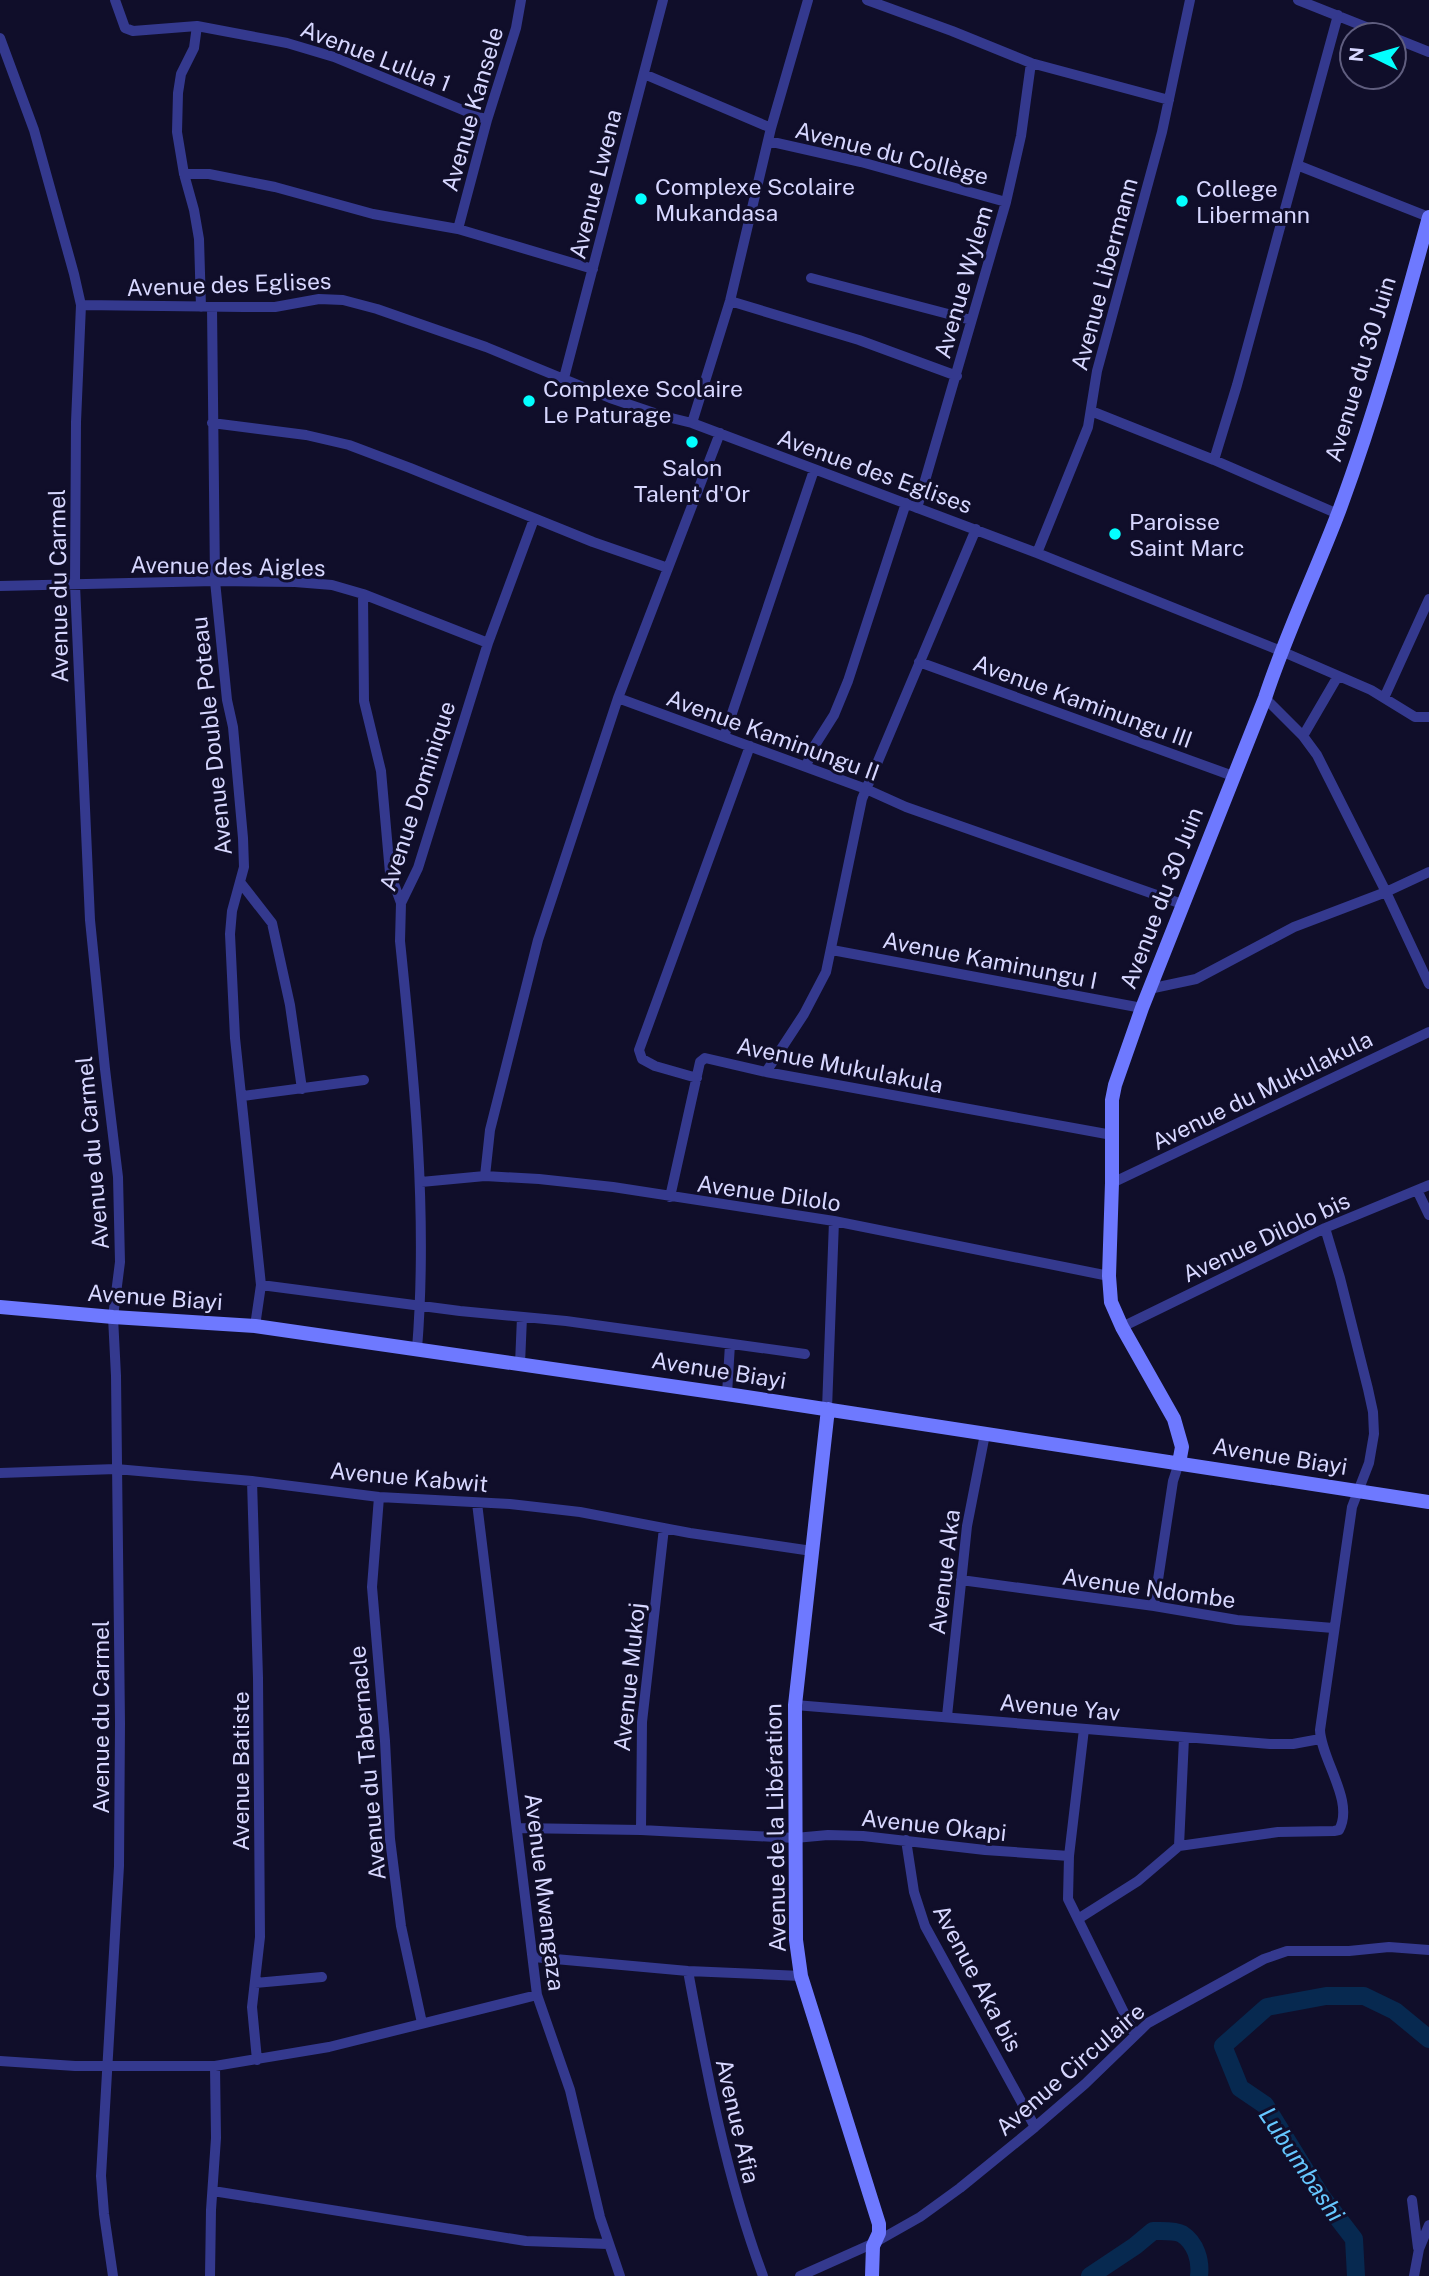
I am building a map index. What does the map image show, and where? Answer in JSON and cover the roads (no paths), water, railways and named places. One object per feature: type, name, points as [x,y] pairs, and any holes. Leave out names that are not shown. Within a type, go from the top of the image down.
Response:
[{"type":"street","name":"Avenue Lulua 1","points":[[116,0],[125,28],[133,31],[197,26],[287,43],[334,57],[487,120]]},
{"type":"street","name":"Avenue Kansele","points":[[458,229],[487,120],[516,28],[520,0]]},
{"type":"street","name":"Avenue Lwena","points":[[564,378],[663,0]]},
{"type":"street","points":[[692,423],[730,301],[771,128],[808,0]]},
{"type":"street","points":[[867,0],[1031,63],[1169,100]]},
{"type":"street","name":"Avenue Libermann","points":[[1037,553],[1083,442],[1104,343],[1160,142],[1190,0]]},
{"type":"street","points":[[1298,0],[1352,21]]},
{"type":"street","points":[[1214,460],[1338,15]]},
{"type":"street","points":[[197,26],[194,48],[181,74],[177,132],[200,239],[201,307]]},
{"type":"street","name":"Avenue du Carmel","points":[[0,38],[34,130],[80,305],[75,585],[90,920],[118,1177],[120,1262],[113,1317],[116,1376],[120,1853],[102,2193],[113,2276]]},
{"type":"street","points":[[1408,44],[1429,52]]},
{"type":"street","name":"Avenue Wylem","points":[[917,508],[1006,202],[1021,136],[1031,63]]},
{"type":"street","name":"Avenue du Collège","points":[[644,74],[771,128]]},
{"type":"street","name":"Avenue du Collège","points":[[768,141],[861,162],[1006,202]]},
{"type":"street","points":[[1297,165],[1429,217]]},
{"type":"street","points":[[184,174],[209,174],[275,187],[373,214],[458,229],[593,269]]},
{"type":"street","name":"Avenue du 30 Juin","points":[[1154,1606],[1173,1481],[1180,1463],[1182,1447],[1174,1419],[1164,1398],[1122,1327],[1111,1302],[1111,1110],[1115,1085],[1182,904],[1338,514],[1385,376],[1429,217]]},
{"type":"street","points":[[811,278],[971,320]]},
{"type":"street","name":"Avenue des Eglises","points":[[80,305],[275,307],[318,299],[343,300],[377,309],[486,346],[619,401],[720,433],[976,529],[1281,651],[1384,698],[1407,714],[1429,717]]},
{"type":"street","points":[[730,301],[859,340],[957,376]]},
{"type":"street","name":"Avenue Double Poteau","points":[[212,307],[215,581],[243,838],[244,867],[232,911],[230,934],[235,1038],[261,1285],[255,1326]]},
{"type":"street","points":[[1091,411],[1214,460],[1338,514]]},
{"type":"street","points":[[212,423],[306,435],[349,445],[593,542],[668,568]]},
{"type":"street","points":[[485,1176],[490,1130],[542,924],[618,698],[720,433]]},
{"type":"street","points":[[724,737],[814,470]]},
{"type":"street","points":[[806,766],[815,745],[834,715],[848,681],[906,503]]},
{"type":"street","name":"Avenue Dominique","points":[[417,1349],[421,1306],[421,1182],[400,942],[401,903],[418,869],[488,643],[534,519]]},
{"type":"street","points":[[766,1072],[821,984],[832,950],[859,810],[866,789],[976,529]]},
{"type":"street","name":"Avenue des Aigles","points":[[0,586],[215,581],[332,585],[363,594],[488,643]]},
{"type":"street","points":[[363,594],[364,701],[381,771],[390,873],[401,903]]},
{"type":"street","points":[[1384,698],[1429,599]]},
{"type":"street","name":"Avenue Kaminungu III","points":[[919,662],[1233,776]]},
{"type":"street","points":[[1303,736],[1338,676]]},
{"type":"street","name":"Avenue Kaminungu II","points":[[618,698],[806,766],[906,807],[1182,904]]},
{"type":"street","points":[[1265,698],[1303,736],[1317,755],[1429,984]]},
{"type":"street","points":[[670,1197],[697,1078],[655,1066],[642,1059],[639,1049],[750,746]]},
{"type":"street","points":[[1149,989],[1196,979],[1294,927],[1386,892],[1429,872]]},
{"type":"street","points":[[240,882],[272,923],[290,1005],[302,1089]]},
{"type":"street","name":"Avenue Kaminungu I","points":[[832,950],[1142,1008]]},
{"type":"street","name":"Avenue du Mukulakula","points":[[1112,1183],[1429,1032]]},
{"type":"street","name":"Avenue Mukulakula","points":[[697,1078],[700,1062],[705,1058],[766,1072],[1112,1135]]},
{"type":"street","points":[[243,1096],[364,1080]]},
{"type":"street","name":"Avenue Dilolo","points":[[421,1182],[485,1176],[563,1181],[834,1221],[1109,1276]]},
{"type":"street","name":"Avenue Dilolo bis","points":[[1122,1327],[1325,1228],[1429,1185]]},
{"type":"street","points":[[1417,1190],[1429,1215]]},
{"type":"street","points":[[827,1409],[834,1221]]},
{"type":"street","points":[[1078,1919],[1138,1881],[1179,1846],[1268,1833],[1339,1829],[1342,1822],[1339,1791],[1320,1739],[1333,1628],[1352,1507],[1372,1452],[1373,1412],[1325,1228]]},
{"type":"street","points":[[261,1285],[421,1306],[566,1321],[805,1354]]},
{"type":"street","name":"Avenue Biayi","points":[[0,1307],[255,1326],[727,1394],[1429,1502]]},
{"type":"street","points":[[520,1364],[522,1317]]},
{"type":"street","points":[[727,1394],[730,1344]]},
{"type":"street","name":"Avenue de la Libération","points":[[827,1409],[795,1704],[796,1940],[801,1976],[879,2224],[879,2233],[874,2243],[872,2276]]},
{"type":"street","name":"Avenue Aka","points":[[947,1716],[971,1504],[985,1434]]},
{"type":"street","name":"Avenue Kabwit","points":[[0,1473],[116,1469],[252,1481],[379,1497],[580,1512],[812,1552]]},
{"type":"street","name":"Avenue Batiste","points":[[252,1481],[260,1824],[260,1937],[252,2007],[257,2060]]},
{"type":"street","name":"Avenue du Tabernacle","points":[[379,1497],[372,1587],[386,1752],[390,1839],[401,1926],[422,2023]]},
{"type":"street","name":"Avenue Mwangaza","points":[[477,1503],[537,1995],[570,2090],[608,2244],[620,2276]]},
{"type":"street","name":"Avenue Mukoj","points":[[641,1829],[642,1722],[664,1528]]},
{"type":"street","name":"Avenue Ndombe","points":[[961,1580],[1237,1620],[1333,1628]]},
{"type":"street","name":"Avenue Yav","points":[[795,1704],[1184,1738],[1293,1744],[1320,1739]]},
{"type":"street","points":[[1084,1729],[1069,1856],[1068,1895],[1135,2035]]},
{"type":"street","points":[[1179,1846],[1184,1738]]},
{"type":"street","name":"Avenue Okapi","points":[[518,1828],[641,1829],[795,1838],[836,1835],[1069,1856]]},
{"type":"street","name":"Avenue Aka bis","points":[[906,1840],[914,1892],[925,1926],[1035,2127]]},
{"type":"street","name":"Avenue Circulaire","points":[[800,2276],[874,2243],[932,2209],[1035,2127],[1154,2020],[1237,1973],[1278,1952],[1349,1951],[1389,1947],[1429,1950]]},
{"type":"street","points":[[533,1957],[688,1971],[801,1976]]},
{"type":"street","name":"Avenue Afia","points":[[688,1971],[723,2149],[743,2222],[763,2276]]},
{"type":"street","points":[[255,1983],[322,1977]]},
{"type":"street","points":[[0,2061],[75,2066],[215,2066],[329,2047],[537,1995]]},
{"type":"street","points":[[210,2276],[216,2138],[215,2066]]},
{"type":"street","points":[[213,2191],[526,2241],[608,2244]]},
{"type":"street","points":[[1412,2200],[1419,2249]]},
{"type":"street","points":[[1414,2276],[1419,2249],[1429,2225]]},
{"type":"waterway","name":"Lubumbashi","points":[[1356,2276],[1354,2239],[1321,2196],[1265,2105],[1240,2088],[1223,2046],[1267,2007],[1326,1996],[1364,1996],[1395,2011],[1429,2039]]},
{"type":"waterway","name":"Lubumbashi","points":[[1090,2276],[1153,2231],[1172,2231],[1187,2238],[1198,2258],[1199,2276]]},
{"type":"place","name":"Complexe Scolaire Mukandasa","points":[[641,199]]},
{"type":"place","name":"College Libermann","points":[[1182,201]]},
{"type":"place","name":"Complexe Scolaire Le Paturage","points":[[529,401]]},
{"type":"place","name":"Salon Talent d'Or","points":[[692,442]]},
{"type":"place","name":"Paroisse Saint Marc","points":[[1115,534]]}]
